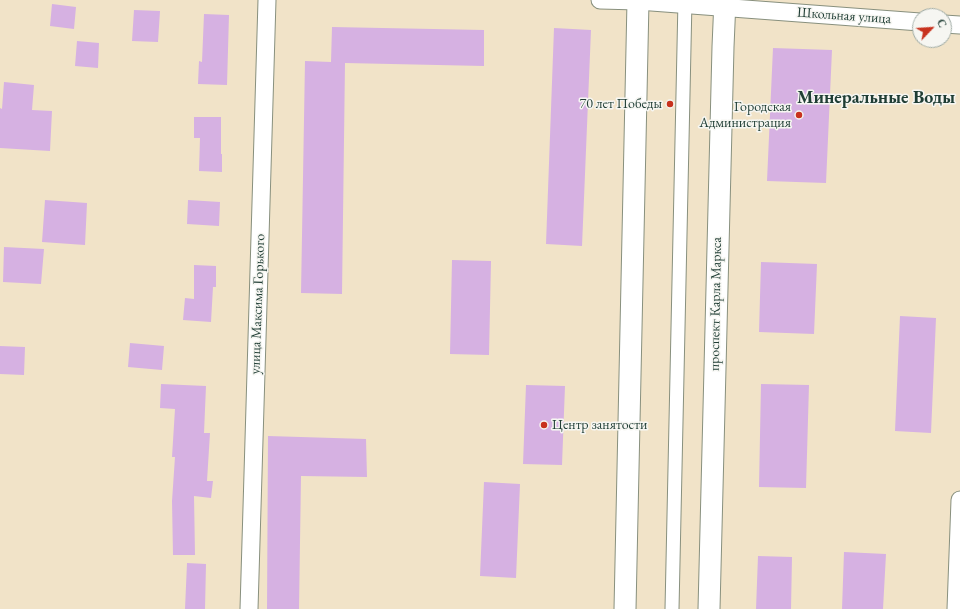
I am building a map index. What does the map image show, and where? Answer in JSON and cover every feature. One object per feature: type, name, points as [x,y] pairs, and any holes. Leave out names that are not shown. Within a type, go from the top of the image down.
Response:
[{"type":"street","name":"улица Максима Горького","points":[[249,609],[267,0]]},
{"type":"street","name":"Школьная улица","points":[[600,0],[725,4],[912,21]]},
{"type":"street","points":[[625,609],[638,1]]},
{"type":"street","points":[[672,609],[684,2]]},
{"type":"street","name":"проспект Карла Маркса","points":[[709,609],[718,215],[725,4]]},
{"type":"street","points":[[956,609],[960,500]]},
{"type":"building","points":[[52,4],[76,7],[74,29],[50,26]]},
{"type":"building","points":[[134,10],[160,11],[158,42],[132,41]]},
{"type":"building","points":[[204,14],[229,15],[227,85],[198,84],[199,61],[202,62]]},
{"type":"building","points":[[332,27],[484,30],[484,66],[345,63],[342,294],[301,293],[305,61],[331,62]]},
{"type":"building","points":[[554,28],[591,30],[582,246],[546,244]]},
{"type":"building","points":[[77,41],[99,43],[98,68],[75,66]]},
{"type":"building","name":"Городская Администрация","points":[[773,48],[832,50],[826,183],[767,181]]},
{"type":"building","points":[[4,82],[34,85],[32,110],[52,111],[50,151],[0,148],[0,108],[2,109]]},
{"type":"building","points":[[194,117],[221,117],[222,172],[199,171],[200,138],[194,138]]},
{"type":"building","points":[[45,200],[87,203],[85,245],[42,242]]},
{"type":"building","points":[[188,200],[220,202],[219,226],[187,224]]},
{"type":"building","points":[[4,247],[44,249],[41,284],[3,282]]},
{"type":"building","points":[[452,260],[491,261],[489,355],[450,354]]},
{"type":"building","points":[[761,262],[817,264],[814,334],[759,332]]},
{"type":"building","points":[[194,265],[216,266],[216,287],[213,287],[211,322],[183,320],[185,298],[194,299]]},
{"type":"building","points":[[900,316],[936,318],[931,433],[895,431]]},
{"type":"building","points":[[130,343],[164,346],[162,370],[128,367]]},
{"type":"building","points":[[0,346],[25,347],[24,375],[0,374]]},
{"type":"building","points":[[161,384],[206,386],[204,433],[210,433],[207,481],[213,481],[211,498],[194,496],[195,555],[173,555],[172,501],[175,457],[172,457],[175,409],[160,408]]},
{"type":"building","points":[[761,384],[809,385],[806,488],[759,487]]},
{"type":"building","name":"Центр занятости","points":[[526,385],[565,386],[562,465],[523,464]]},
{"type":"building","points":[[268,436],[366,439],[367,477],[301,476],[299,609],[267,609]]},
{"type":"building","points":[[484,482],[520,484],[516,578],[480,576]]},
{"type":"building","points":[[844,552],[886,554],[883,609],[842,609]]},
{"type":"building","points":[[758,556],[792,557],[791,609],[756,609]]},
{"type":"building","points":[[187,563],[206,564],[205,609],[185,609]]},
{"type":"place","name":"70 лет Победы","points":[[670,104]]},
{"type":"place","name":"Городская Администрация","points":[[799,115]]},
{"type":"place","name":"Центр занятости","points":[[544,425]]},
{"type":"district","name":"Минеральные Воды","points":[[876,98]]}]
